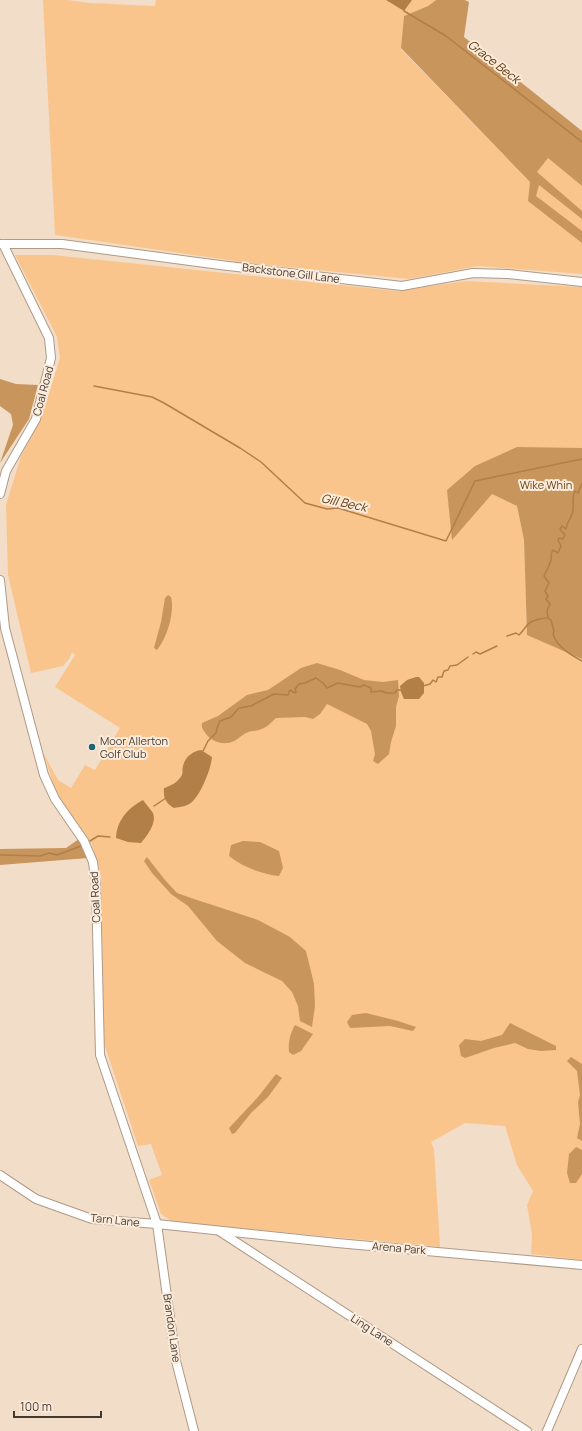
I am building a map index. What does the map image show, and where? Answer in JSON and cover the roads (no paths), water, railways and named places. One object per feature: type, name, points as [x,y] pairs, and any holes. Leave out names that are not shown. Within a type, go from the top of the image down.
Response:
[{"type":"street","name":"Backstone Gill Lane","points":[[2,244],[62,244],[220,265],[402,286],[473,273],[508,274],[582,282]]},
{"type":"street","name":"Coal Road","points":[[0,494],[6,471],[36,419],[51,358],[49,338],[2,244]]},
{"type":"street","name":"Coal Road","points":[[0,580],[5,628],[44,775],[55,800],[84,841],[93,862],[96,886],[100,1055],[157,1224]]},
{"type":"street","name":"Tarn Lane","points":[[0,1175],[36,1199],[92,1219],[216,1229]]},
{"type":"street","name":"Brandon Lane","points":[[157,1224],[176,1361],[194,1431]]},
{"type":"street","name":"Arena Park","points":[[216,1229],[337,1243],[582,1265]]},
{"type":"street","name":"Ling Lane","points":[[216,1229],[527,1431]]},
{"type":"street","points":[[547,1431],[582,1349]]},
{"type":"waterway","name":"Grace Beck","points":[[404,11],[446,36],[582,142]]},
{"type":"waterway","name":"Gill Beck","points":[[94,386],[152,397],[164,403],[261,462],[305,503],[327,509],[338,508],[446,541],[475,481],[582,459]]},
{"type":"waterway","points":[[507,636],[516,633],[519,635],[528,624],[543,618],[548,618],[547,610],[550,604],[546,599],[548,596],[545,591],[549,583],[544,576],[551,560],[552,551],[553,550],[558,553],[561,546],[558,540],[559,538],[563,539],[565,535],[560,529],[562,526],[566,529],[573,511],[575,491],[578,493],[582,483]]},
{"type":"waterway","points":[[548,618],[551,620],[555,639],[561,647],[582,661]]},
{"type":"waterway","points":[[473,654],[476,652],[480,654],[497,646]]},
{"type":"waterway","points":[[423,686],[430,684],[433,680],[436,682],[438,677],[442,677],[444,671],[448,670],[450,666],[457,665],[468,657]]},
{"type":"waterway","points":[[203,751],[208,741],[216,733],[220,721],[231,717],[239,708],[251,706],[274,694],[288,695],[290,690],[295,693],[295,689],[299,684],[316,678],[327,688],[338,683],[360,687],[364,685],[371,688],[371,692],[382,691],[386,693],[395,693],[397,690],[402,690]]},
{"type":"waterway","points":[[154,806],[166,798]]},
{"type":"waterway","points":[[90,841],[98,836],[110,837]]},
{"type":"waterway","points":[[0,855],[40,856],[49,853],[57,855],[81,846]]},
{"type":"place","name":"Moor Allerton Golf Club","points":[[92,747]]},
{"type":"park label","name":"Wike Whin","points":[[546,485]]}]
